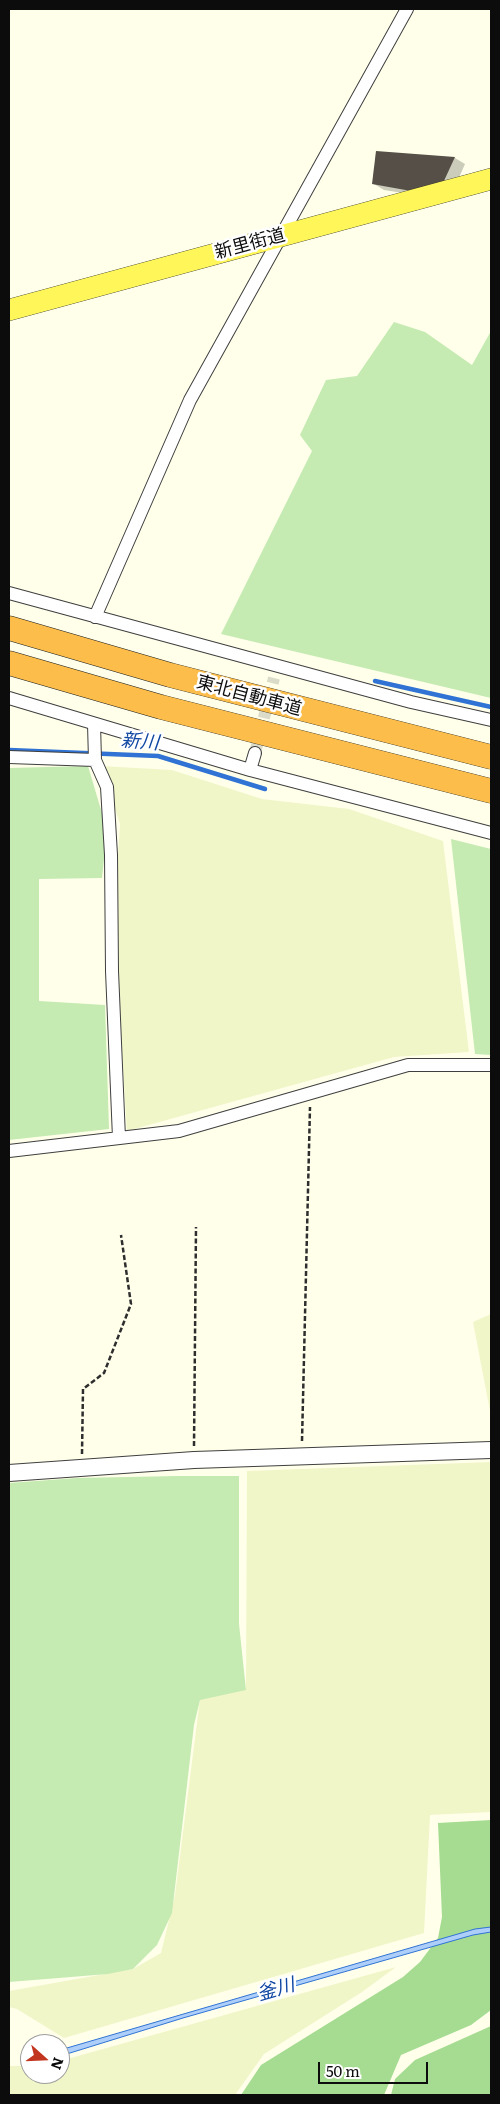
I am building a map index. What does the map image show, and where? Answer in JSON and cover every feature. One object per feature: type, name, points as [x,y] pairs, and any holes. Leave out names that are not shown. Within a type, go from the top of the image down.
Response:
[{"type":"highway","name":"東北自動車道","points":[[9,628],[179,677],[491,757]]},
{"type":"highway","name":"東北自動車道","points":[[9,663],[161,707],[491,792]]},
{"type":"main road","name":"新里街道","points":[[9,310],[491,179]]},
{"type":"street","points":[[95,617],[190,400],[407,9]]},
{"type":"street","points":[[9,592],[276,672],[491,720]]},
{"type":"street","points":[[9,698],[250,770],[491,833]]},
{"type":"street","points":[[94,724],[95,760],[107,787],[119,1138]]},
{"type":"street","points":[[250,770],[255,753]]},
{"type":"street","points":[[9,757],[95,760]]},
{"type":"street","points":[[9,1151],[179,1131],[408,1065],[491,1065]]},
{"type":"street","points":[[9,1472],[194,1460],[491,1450]]},
{"type":"path","points":[[302,1457],[311,1093]]},
{"type":"path","points":[[194,1460],[196,1227]]},
{"type":"path","points":[[82,1468],[83,1389],[104,1373],[131,1304],[121,1235]]},
{"type":"green space","points":[[394,322],[425,332],[472,365],[491,331],[491,698],[221,634],[312,451],[300,435],[326,380],[357,376]]},
{"type":"green space","points":[[88,766],[107,830],[102,878],[39,879],[39,1001],[105,1005],[109,1129],[9,1140],[9,768]]},
{"type":"green space","points":[[101,766],[172,770],[262,799],[349,809],[443,841],[469,1052],[394,1057],[127,1131],[114,922],[120,824]]},
{"type":"green space","points":[[451,839],[491,849],[491,1055],[475,1054]]},
{"type":"green space","points":[[491,1314],[491,1416],[473,1322]]},
{"type":"green space","points":[[491,1462],[491,1812],[430,1815],[424,1933],[70,2036],[70,2034],[58,2034],[17,2009],[9,2007],[9,1991],[133,1969],[161,1953],[175,1895],[200,1699],[246,1689],[247,1471]]},
{"type":"green space","points":[[239,1476],[239,1624],[246,1690],[200,1700],[194,1725],[172,1913],[157,1945],[133,1969],[108,1974],[9,1982],[9,1483],[77,1478]]},
{"type":"green space","points":[[491,1820],[491,2010],[471,2025],[401,2055],[384,2095],[241,2095],[261,2065],[403,1977],[420,1962],[438,1938],[442,1917],[438,1823]]},
{"type":"green space","points":[[396,1967],[362,1992],[264,2054],[235,2095],[9,2095],[9,2066],[20,2066],[20,2084],[70,2084],[70,2058]]},
{"type":"green space","points":[[491,2026],[491,2095],[391,2095],[395,2079],[415,2060]]},
{"type":"water","name":"釜川","points":[[491,1927],[491,1932],[473,1935],[183,2018],[70,2053],[70,2047],[475,1929]]},
{"type":"building","points":[[376,151],[455,157],[443,183],[411,191],[372,184]]},
{"type":"waterway","name":"新川","points":[[375,681],[491,707]]},
{"type":"waterway","name":"新川","points":[[9,750],[158,756],[265,789]]},
{"type":"tunnel","points":[[255,753],[274,678]]}]
